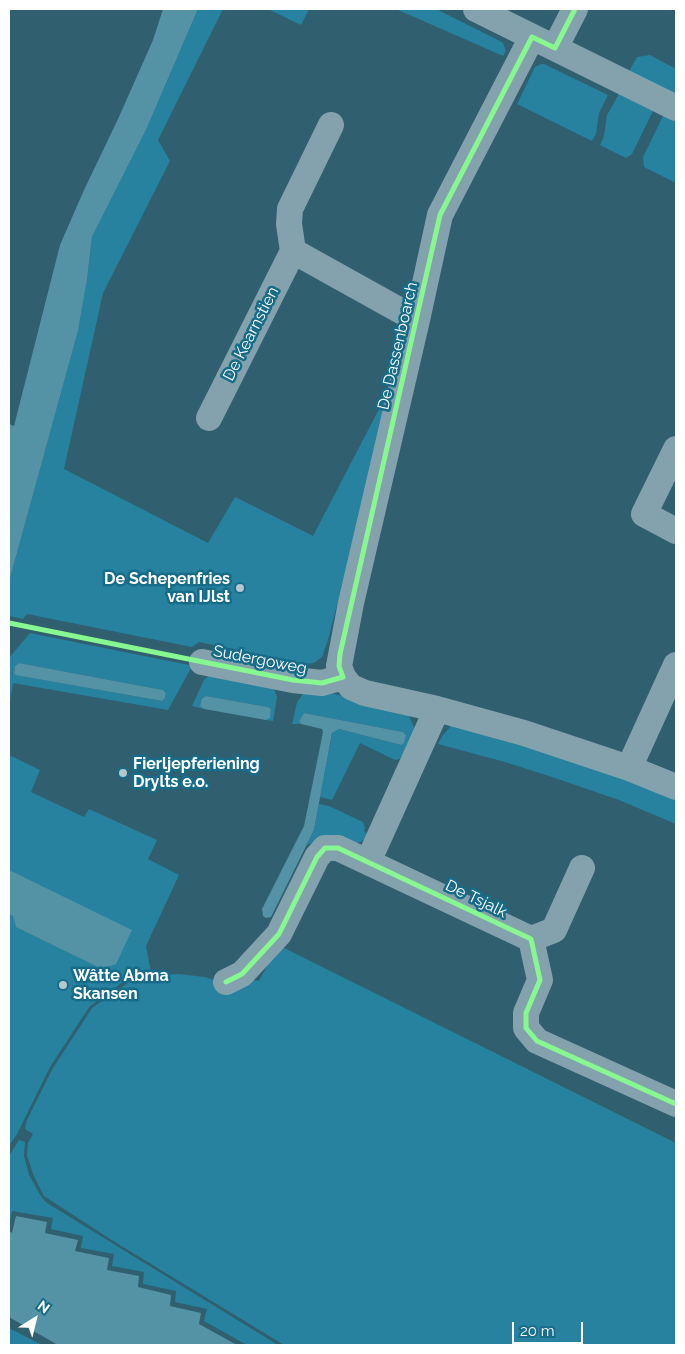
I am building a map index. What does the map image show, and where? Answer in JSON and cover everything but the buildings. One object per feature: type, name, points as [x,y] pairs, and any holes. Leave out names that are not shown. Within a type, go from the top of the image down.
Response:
[{"type":"street","points":[[476,9],[676,108]]},
{"type":"street","name":"De Dassenboarch","points":[[343,677],[339,666],[340,654],[440,215],[543,43],[575,9]]},
{"type":"street","points":[[331,125],[290,209],[293,250],[417,320]]},
{"type":"street","name":"De Kearnstien","points":[[209,418],[293,250]]},
{"type":"street","points":[[676,449],[644,514],[676,530]]},
{"type":"street","name":"Sudergoweg","points":[[202,662],[293,680],[322,683],[343,677]]},
{"type":"street","points":[[629,768],[676,664]]},
{"type":"street","points":[[343,677],[351,687],[365,693],[437,709],[532,736],[629,768],[676,787]]},
{"type":"street","points":[[368,862],[437,709]]},
{"type":"street","name":"De Tsjalk","points":[[226,982],[242,974],[279,934],[317,857],[325,848],[338,848],[531,939]]},
{"type":"street","points":[[582,868],[554,930],[531,939],[540,980],[526,1013],[526,1028],[537,1041],[676,1104]]},
{"type":"shaded area","points":[[163,9],[198,9],[146,130],[92,237],[78,331],[9,582],[9,424],[14,426],[60,245],[153,40]]},
{"type":"shaded area","points":[[198,9],[223,9],[158,140],[170,161],[103,293],[64,469],[208,543],[235,497],[313,536],[390,388],[375,458],[328,640],[322,657],[314,663],[306,664],[199,642],[192,647],[27,614],[23,619],[9,616],[9,582],[78,331],[92,237],[146,130]]},
{"type":"shaded area","points":[[268,9],[309,9],[301,25]]},
{"type":"shaded area","points":[[396,9],[436,9],[500,41],[503,43],[506,51],[503,56]]},
{"type":"shaded area","points":[[650,55],[676,69],[676,97],[628,73],[637,57]]},
{"type":"shaded area","points":[[541,64],[608,95],[599,113],[596,134],[592,141],[517,104],[535,67]]},
{"type":"shaded area","points":[[620,92],[654,109],[632,154],[626,158],[600,145],[604,136],[607,115]]},
{"type":"shaded area","points":[[664,114],[676,120],[676,183],[644,167],[643,157]]},
{"type":"shaded area","points":[[30,633],[189,665],[191,668],[168,710],[13,683],[9,706],[9,658]],"holes":[[[19,663],[163,690],[166,693],[162,701],[16,675],[14,672],[15,666]]]},
{"type":"shaded area","points":[[19,663],[163,690],[166,693],[165,698],[162,701],[15,675],[15,666]]},
{"type":"shaded area","points":[[209,675],[273,687],[277,697],[273,721],[266,720],[270,717],[271,709],[268,707],[206,696],[200,706],[204,709],[192,706],[204,680]]},
{"type":"shaded area","points":[[311,689],[398,708],[408,714],[415,729],[400,759],[395,760],[360,743],[332,800],[320,797],[332,734],[335,730],[339,729],[401,745],[406,735],[403,732],[304,713],[299,721],[301,724],[292,724],[297,702],[302,695]]},
{"type":"shaded area","points":[[206,696],[268,707],[271,709],[270,718],[266,720],[204,709],[200,706],[202,699]]},
{"type":"shaded area","points":[[304,713],[403,732],[406,735],[404,743],[401,745],[339,729],[332,733],[314,830],[271,917],[266,918],[263,916],[262,909],[304,826],[323,732],[322,729],[301,724],[299,721]]},
{"type":"shaded area","points":[[452,725],[527,743],[668,796],[676,800],[676,824],[619,800],[552,777],[438,744]]},
{"type":"shaded area","name":"Wâtte Abma Skansen","points":[[9,755],[40,770],[31,792],[84,817],[89,809],[157,840],[148,859],[179,875],[146,946],[151,972],[127,979],[90,1006],[50,1067],[17,1134],[9,1146]]},
{"type":"shaded area","points":[[319,804],[329,806],[363,822],[364,831],[369,835],[361,842],[355,843],[329,835],[307,845],[314,830]]},
{"type":"shaded area","points":[[9,870],[132,930],[116,964],[102,969],[16,927],[13,916],[9,914]]},
{"type":"shaded area","points":[[278,945],[676,1143],[676,1345],[284,1345],[110,1239],[44,1196],[33,1174],[27,1155],[28,1143],[33,1134],[25,1129],[27,1120],[53,1068],[92,1008],[129,982],[152,975],[179,974],[205,977],[226,984],[242,978],[259,981]]},
{"type":"shaded area","points":[[19,1140],[25,1142],[24,1156],[29,1175],[42,1198],[47,1203],[278,1345],[247,1345],[204,1321],[207,1309],[175,1302],[176,1291],[143,1284],[144,1272],[112,1266],[114,1254],[81,1248],[83,1236],[51,1229],[53,1218],[12,1211],[9,1226],[9,1156]]},
{"type":"shaded area","points":[[16,1216],[47,1222],[45,1233],[78,1240],[75,1251],[109,1258],[107,1270],[139,1276],[138,1287],[171,1295],[170,1306],[201,1313],[199,1324],[237,1345],[58,1345],[9,1317],[9,1231],[12,1233]]},
{"type":"shaded area","points":[[9,1328],[42,1345],[9,1345]]},
{"type":"cycle path","points":[[9,623],[293,680],[322,683],[343,677],[339,666],[340,654],[440,215],[532,37],[555,48],[575,9]]},
{"type":"cycle path","points":[[226,982],[242,974],[279,934],[317,857],[325,848],[338,848],[531,939],[540,980],[526,1013],[526,1028],[537,1041],[676,1104]]},
{"type":"place","name":"De Schepenfries van IJlst","points":[[240,588]]},
{"type":"place","name":"Fierljepferiening Drylts e.o.","points":[[123,773]]},
{"type":"place","name":"Wâtte Abma Skansen","points":[[63,985]]}]
